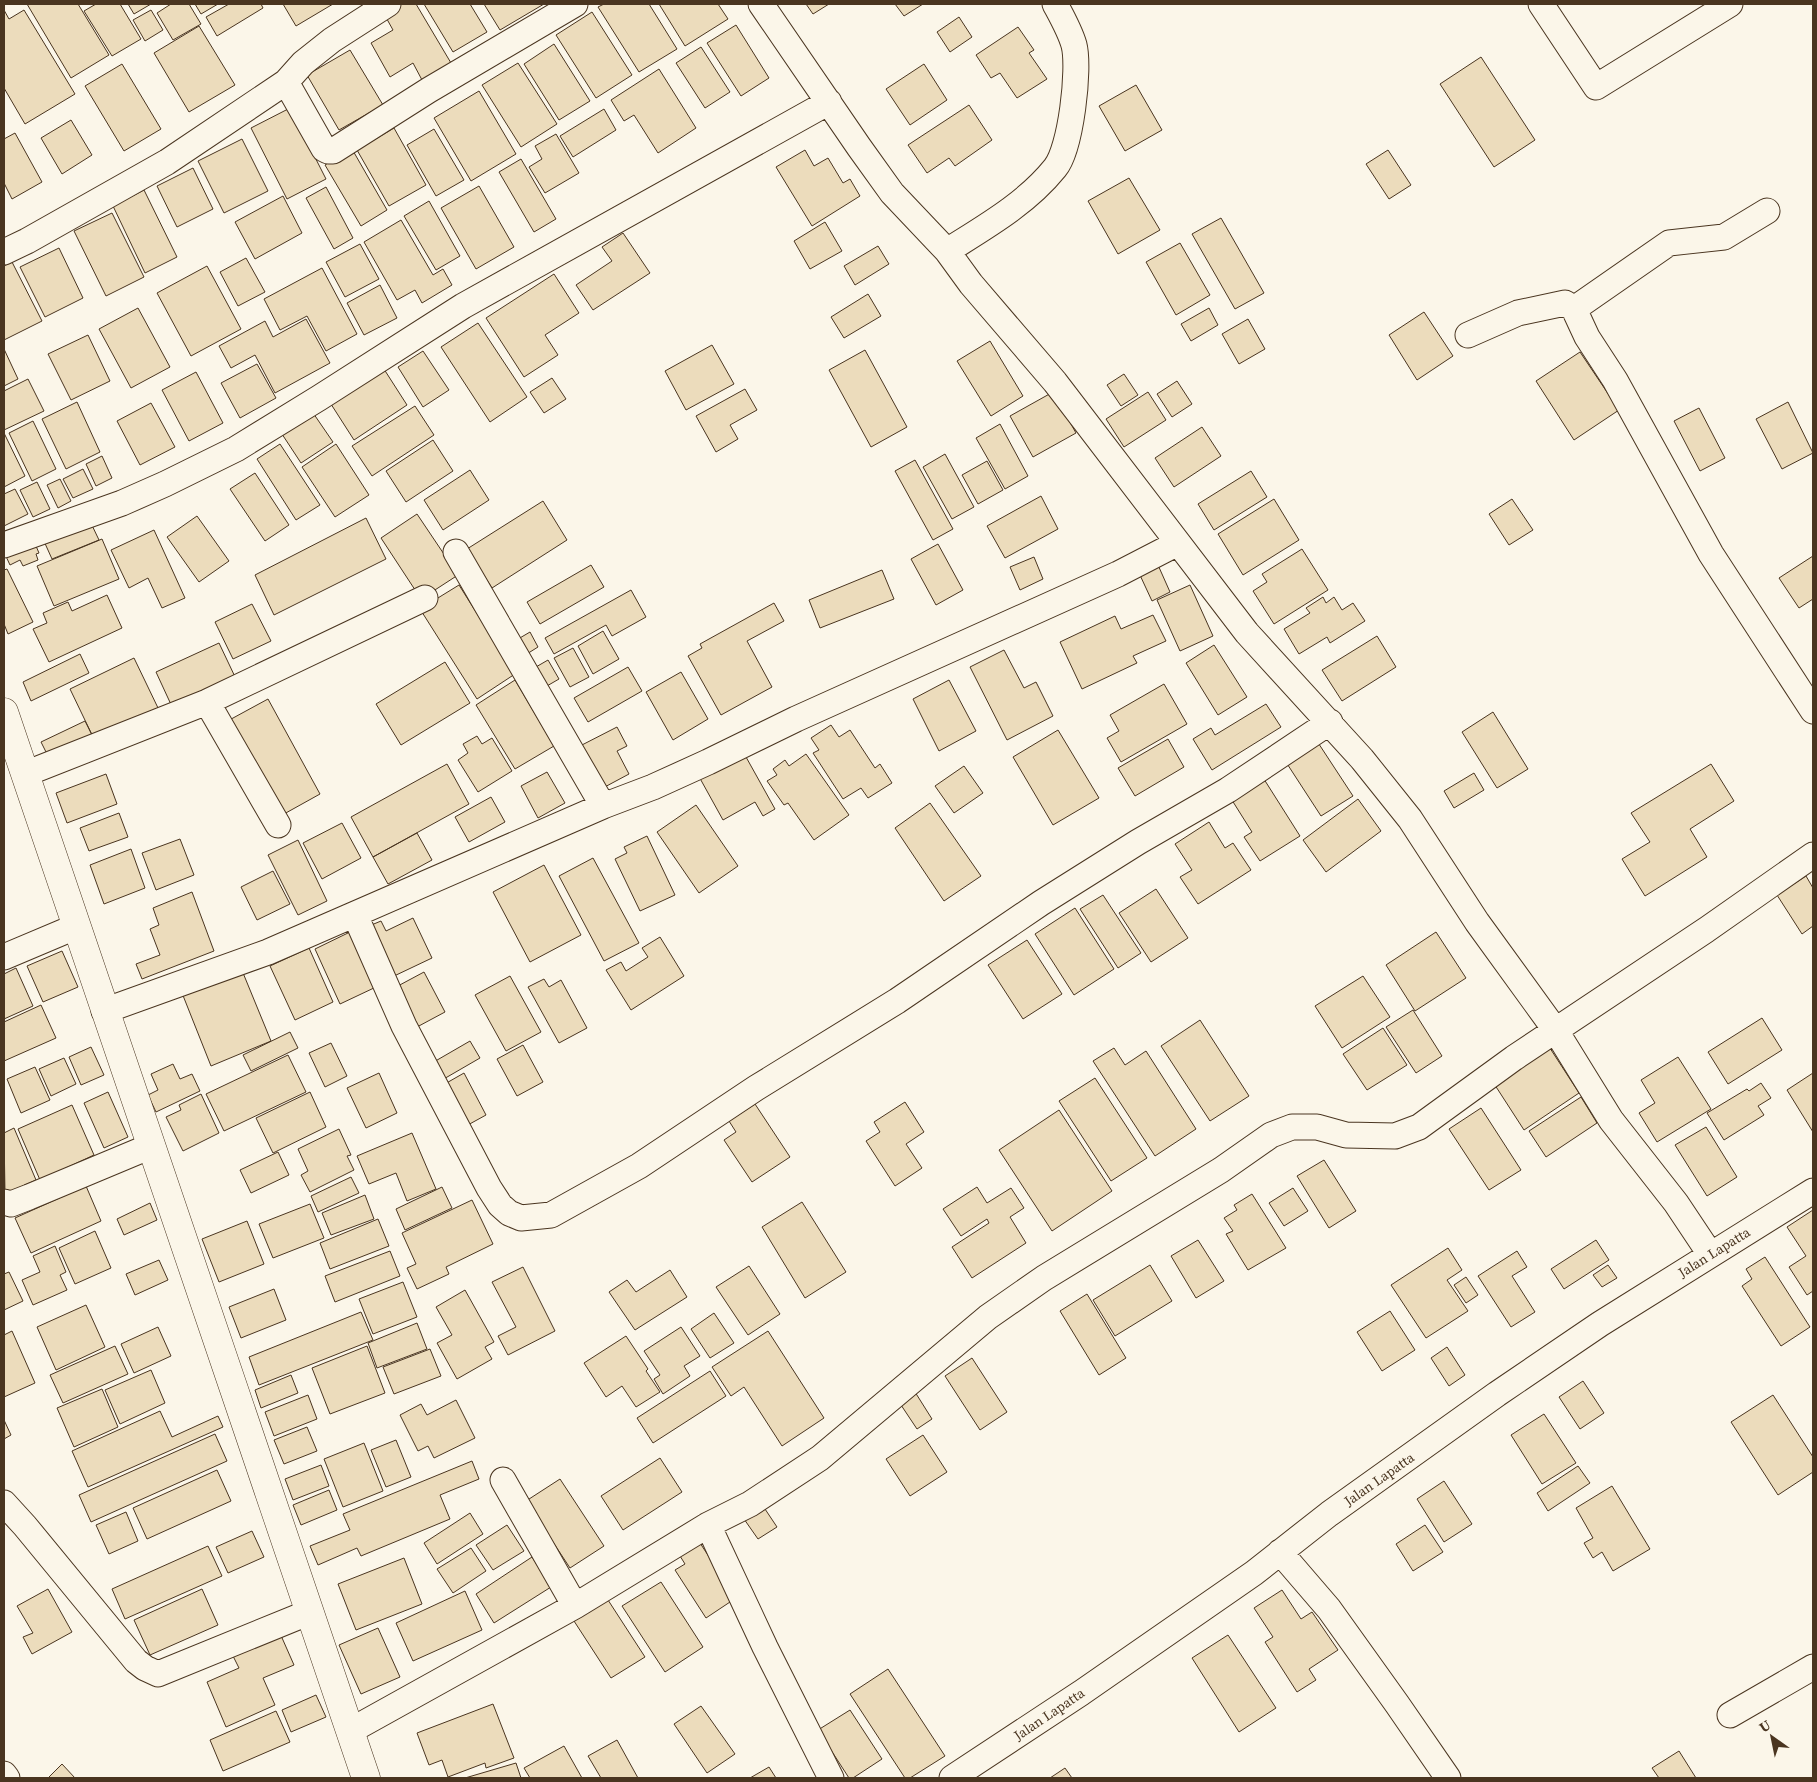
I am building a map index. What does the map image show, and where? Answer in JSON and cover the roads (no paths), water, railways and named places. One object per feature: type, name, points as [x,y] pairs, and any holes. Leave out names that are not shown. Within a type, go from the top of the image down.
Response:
[{"type":"main road","points":[[4,712],[366,1778]]},
{"type":"street","points":[[4,252],[167,162],[286,82],[303,63],[332,40],[388,4]]},
{"type":"street","points":[[286,82],[324,149],[333,151],[429,90],[575,4]]},
{"type":"street","points":[[761,4],[892,193],[947,251],[971,284],[1037,360],[1247,633],[1330,722],[1410,819],[1477,922],[1556,1031],[1611,1120],[1676,1203],[1710,1254]]},
{"type":"street","points":[[947,251],[1004,214],[1032,192],[1057,166],[1068,136],[1077,60],[1069,30],[1055,4]]},
{"type":"street","points":[[1541,4],[1596,86],[1730,4]]},
{"type":"street","points":[[4,545],[166,484],[236,449],[463,306],[829,102]]},
{"type":"street","points":[[1574,309],[1669,243],[1724,237],[1767,211]]},
{"type":"street","points":[[1468,335],[1518,313],[1565,303],[1574,309],[1587,337],[1615,380],[1711,554],[1813,711]]},
{"type":"street","points":[[104,1011],[268,952],[603,806],[653,787],[796,719],[1118,574],[1178,543]]},
{"type":"street","points":[[456,552],[603,806]]},
{"type":"street","points":[[25,774],[207,702],[425,598]]},
{"type":"street","points":[[207,702],[278,825]]},
{"type":"street","points":[[355,915],[404,1026],[489,1188],[500,1205],[509,1213],[521,1218],[551,1215],[639,1166],[756,1088],[897,1000],[1042,903],[1138,842],[1228,790],[1330,722]]},
{"type":"street","points":[[350,1732],[575,1606],[708,1525],[750,1504],[820,1458],[988,1316],[1044,1278],[1221,1170],[1270,1135],[1292,1127],[1317,1127],[1346,1135],[1395,1136],[1419,1127],[1514,1058],[1813,855]]},
{"type":"street","points":[[4,956],[76,927]]},
{"type":"street","points":[[4,1202],[11,1204],[151,1146]]},
{"type":"street","name":"Jalan Lapatta","points":[[952,1778],[1081,1693],[1254,1573],[1329,1514],[1497,1394],[1600,1324],[1813,1191]]},
{"type":"street","points":[[504,1480],[575,1606]]},
{"type":"street","points":[[4,1503],[136,1661],[158,1674],[310,1612]]},
{"type":"street","points":[[708,1525],[765,1647],[831,1778]]},
{"type":"street","points":[[1280,1552],[1340,1624],[1448,1778]]},
{"type":"street","points":[[1730,1715],[1813,1667]]},
{"type":"street","points":[[4,1774],[8,1778]]}]
